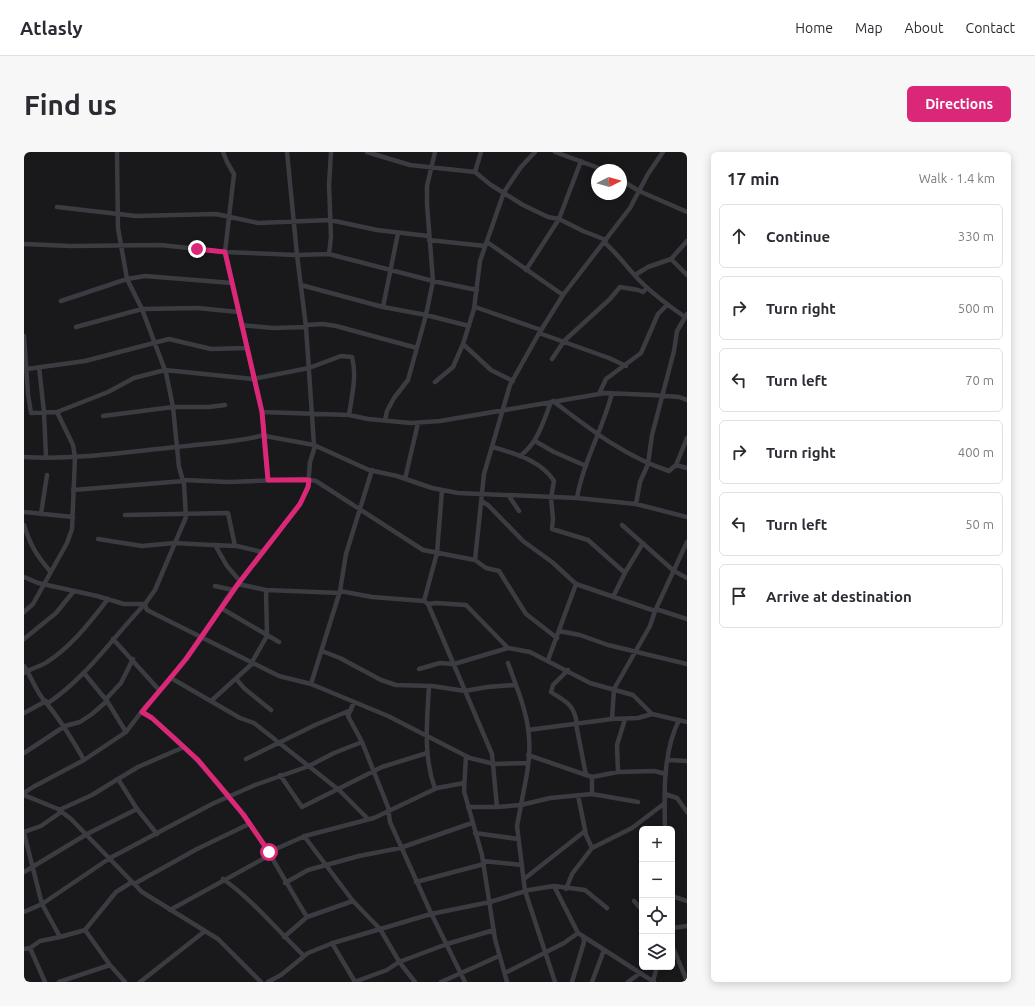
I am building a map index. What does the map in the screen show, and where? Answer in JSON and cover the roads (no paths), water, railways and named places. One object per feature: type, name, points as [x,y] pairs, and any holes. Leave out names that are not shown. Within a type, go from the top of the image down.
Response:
[{"type":"street","points":[[24,713],[62,694],[84,673],[145,604],[155,590],[186,515],[184,480],[179,467],[173,407],[165,370],[142,309],[127,279],[117,213],[117,152]]},
{"type":"street","points":[[223,152],[226,162],[234,174],[225,252],[253,379],[262,412],[268,480]]},
{"type":"street","points":[[261,982],[218,939],[142,892],[71,818],[60,811],[24,794],[33,787],[84,760],[126,732],[202,637],[233,590],[300,504],[308,487],[310,462],[315,445],[311,414],[306,326],[285,152]]},
{"type":"street","points":[[329,254],[331,236],[329,185],[331,152]]},
{"type":"street","points":[[367,152],[410,165],[432,166],[475,172],[504,192],[548,217],[559,219],[605,241],[647,288],[668,305],[686,315],[677,331],[674,350],[661,396],[648,464],[640,482],[636,504]]},
{"type":"street","points":[[384,420],[394,398],[408,380],[426,315],[433,281],[432,253],[429,238],[427,186],[435,152]]},
{"type":"street","points":[[475,172],[481,152]]},
{"type":"street","points":[[435,382],[453,367],[469,326],[475,307],[480,261],[504,192],[521,167],[535,152]]},
{"type":"street","points":[[555,152],[571,154],[581,161],[591,165]]},
{"type":"street","points":[[475,560],[484,474],[513,381],[540,332],[563,295],[630,208],[638,191],[662,152]]},
{"type":"street","points":[[526,270],[559,219],[581,161]]},
{"type":"street","points":[[627,184],[638,191],[687,212]]},
{"type":"street","points":[[57,207],[136,216],[208,214],[229,216],[258,223],[330,220],[377,230],[429,238],[486,244],[563,295]]},
{"type":"street","points":[[383,307],[398,233]]},
{"type":"street","points":[[635,275],[648,267],[671,259],[687,241]]},
{"type":"street","points":[[24,244],[71,246],[160,245],[225,252],[297,256],[329,254],[433,281],[477,290]]},
{"type":"street","points":[[671,259],[687,275]]},
{"type":"street","points":[[61,301],[127,279],[145,276],[232,283]]},
{"type":"street","points":[[301,285],[383,307],[426,315],[469,326]]},
{"type":"street","points":[[552,359],[564,341],[610,299],[620,287],[643,292],[647,288]]},
{"type":"street","points":[[599,394],[606,379],[626,366],[643,350],[658,314],[668,305]]},
{"type":"street","points":[[475,307],[609,358],[626,366]]},
{"type":"street","points":[[76,327],[142,309],[198,308],[239,312]]},
{"type":"street","points":[[242,325],[273,328],[323,324],[336,326],[417,348]]},
{"type":"street","points":[[24,336],[29,411],[34,414],[57,412],[108,392],[134,378],[165,370],[253,379],[309,368],[341,356],[352,357],[354,370],[354,386],[348,414]]},
{"type":"street","points":[[27,369],[85,361],[169,339],[211,349],[246,348]]},
{"type":"street","points":[[462,344],[490,370],[513,381]]},
{"type":"street","points":[[39,367],[44,412],[46,457]]},
{"type":"street","points":[[577,498],[580,480],[598,435],[612,393]]},
{"type":"street","points":[[262,412],[348,414],[384,420],[418,423],[440,421],[599,394],[612,393],[679,397],[687,400]]},
{"type":"street","points":[[552,401],[598,435],[648,464],[669,471],[676,465],[687,438]]},
{"type":"street","points":[[520,456],[528,450],[535,441],[552,401]]},
{"type":"street","points":[[103,416],[173,407],[209,407],[226,405]]},
{"type":"street","points":[[24,612],[33,604],[50,571],[67,543],[72,530],[75,457],[73,445],[57,412]]},
{"type":"street","points":[[405,479],[418,423]]},
{"type":"street","points":[[24,457],[75,457],[178,446],[212,445],[265,436],[315,445],[372,470],[442,490],[482,495],[577,498],[636,504],[687,517]]},
{"type":"street","points":[[535,441],[554,452],[586,466]]},
{"type":"street","points":[[492,447],[534,462],[550,474],[554,482],[551,498],[553,519],[552,529],[588,540],[625,573]]},
{"type":"street","points":[[676,465],[687,468]]},
{"type":"street","points":[[311,684],[340,592],[346,554],[372,470]]},
{"type":"street","points":[[41,514],[47,475]]},
{"type":"street","points":[[73,490],[184,480],[228,482],[268,480],[316,481],[423,550],[475,560],[486,568],[499,571],[526,614],[557,638]]},
{"type":"street","points":[[442,490],[437,552],[426,603],[487,740],[494,764],[497,807]]},
{"type":"street","points":[[509,496],[519,511]]},
{"type":"street","points":[[481,501],[488,505],[523,541],[552,562],[576,584],[613,597],[687,619]]},
{"type":"street","points":[[24,512],[73,517]]},
{"type":"street","points":[[124,515],[228,513],[235,546]]},
{"type":"street","points":[[24,525],[29,543],[50,571]]},
{"type":"street","points":[[622,525],[674,571],[687,578]]},
{"type":"street","points":[[98,539],[142,546],[174,543],[235,546],[262,552]]},
{"type":"street","points":[[612,719],[614,691],[618,680],[650,626],[655,610],[687,542]]},
{"type":"street","points":[[613,597],[643,543]]},
{"type":"street","points":[[215,545],[227,566],[239,582],[266,590],[340,592],[426,603],[466,605],[508,648]]},
{"type":"street","points":[[24,577],[44,584],[124,604],[145,604]]},
{"type":"street","points":[[548,660],[576,584]]},
{"type":"street","points":[[215,586],[233,590]]},
{"type":"street","points":[[211,700],[236,679],[253,662],[267,636],[266,590]]},
{"type":"street","points":[[24,639],[56,613],[74,591]]},
{"type":"street","points":[[84,760],[65,726],[25,670],[46,663],[68,646],[86,628],[108,599]]},
{"type":"street","points":[[145,604],[147,610],[279,676],[311,684],[388,716],[466,756],[484,763],[528,763]]},
{"type":"street","points":[[220,608],[279,642]]},
{"type":"street","points":[[559,631],[580,635],[608,645],[687,664]]},
{"type":"street","points":[[113,639],[160,690]]},
{"type":"street","points":[[419,669],[440,664],[454,664],[508,648],[530,652],[568,670],[590,683],[632,695],[652,714]]},
{"type":"street","points":[[322,651],[388,682],[396,684],[429,686],[465,691],[515,685]]},
{"type":"street","points":[[24,753],[65,726],[80,722],[92,714],[107,700],[121,683],[133,659]]},
{"type":"street","points":[[508,663],[529,737],[528,763],[517,826],[525,891],[534,915],[544,954],[555,982]]},
{"type":"street","points":[[568,670],[553,686],[551,692],[566,700],[572,707],[586,775]]},
{"type":"street","points":[[84,673],[107,700],[126,732]]},
{"type":"street","points":[[170,678],[211,700],[240,718],[254,723],[339,790],[368,819]]},
{"type":"street","points":[[236,679],[245,689],[271,710]]},
{"type":"street","points":[[429,686],[426,736],[428,767],[435,789]]},
{"type":"street","points":[[354,702],[348,716],[362,742],[388,807],[388,813],[400,848],[431,914],[466,982]]},
{"type":"street","points":[[246,759],[278,742],[351,710]]},
{"type":"street","points":[[142,712],[152,718],[198,760],[243,814],[270,854],[285,883],[307,916]]},
{"type":"street","points":[[528,730],[545,726],[576,724],[612,719],[638,718],[652,714],[687,722]]},
{"type":"street","points":[[618,772],[617,745],[625,719]]},
{"type":"street","points":[[665,826],[666,774],[672,735],[679,720]]},
{"type":"street","points":[[24,912],[42,904],[110,858],[212,804],[280,775],[309,766],[334,753],[362,742]]},
{"type":"street","points":[[60,936],[42,904],[24,833],[41,826],[60,811],[92,795],[138,767],[184,747]]},
{"type":"street","points":[[280,775],[302,807],[389,765],[427,753]]},
{"type":"street","points":[[528,755],[592,777],[618,772],[654,771],[666,774]]},
{"type":"street","points":[[466,756],[464,783],[468,807],[484,863],[499,956],[507,982]]},
{"type":"street","points":[[669,760],[687,761]]},
{"type":"street","points":[[592,777],[592,794]]},
{"type":"street","points":[[118,779],[137,809],[157,834]]},
{"type":"street","points":[[170,910],[304,836],[388,813],[435,789],[464,783]]},
{"type":"street","points":[[468,807],[521,805],[550,798],[592,794],[638,802]]},
{"type":"street","points":[[665,794],[677,798],[687,812]]},
{"type":"street","points":[[578,795],[585,831],[592,848]]},
{"type":"street","points":[[566,888],[572,874],[592,848],[632,828],[665,803]]},
{"type":"street","points":[[24,872],[87,834],[137,809]]},
{"type":"street","points":[[285,883],[308,870],[359,856],[400,848],[472,823]]},
{"type":"street","points":[[24,949],[30,948],[40,941],[85,930],[116,892],[197,849],[249,824]]},
{"type":"street","points":[[524,879],[585,831]]},
{"type":"street","points":[[475,833],[518,839]]},
{"type":"street","points":[[304,836],[353,901],[380,929],[399,962],[415,982]]},
{"type":"street","points":[[416,882],[484,863],[522,865]]},
{"type":"street","points":[[223,880],[252,902],[284,937],[304,956]]},
{"type":"street","points":[[554,886],[578,933],[654,981],[656,970]]},
{"type":"street","points":[[268,982],[304,956],[332,944],[431,914],[490,902],[525,891],[554,886],[585,890],[607,908]]},
{"type":"street","points":[[675,897],[687,901]]},
{"type":"street","points":[[284,937],[307,916],[353,901]]},
{"type":"street","points":[[634,901],[639,907]]},
{"type":"street","points":[[675,928],[687,926]]},
{"type":"street","points":[[85,930],[110,966],[126,982]]},
{"type":"street","points":[[332,944],[355,982],[387,970],[399,962],[447,944],[494,930]]},
{"type":"street","points":[[140,982],[205,931]]},
{"type":"street","points":[[505,973],[544,954],[578,933]]},
{"type":"street","points":[[572,982],[584,942],[583,936]]},
{"type":"street","points":[[30,948],[45,982]]},
{"type":"street","points":[[592,982],[604,950]]},
{"type":"street","points":[[675,952],[683,966],[687,980]]},
{"type":"street","points":[[441,982],[499,956]]},
{"type":"street","points":[[59,982],[110,966]]},
{"type":"street","points":[[628,982],[640,973]]}]
